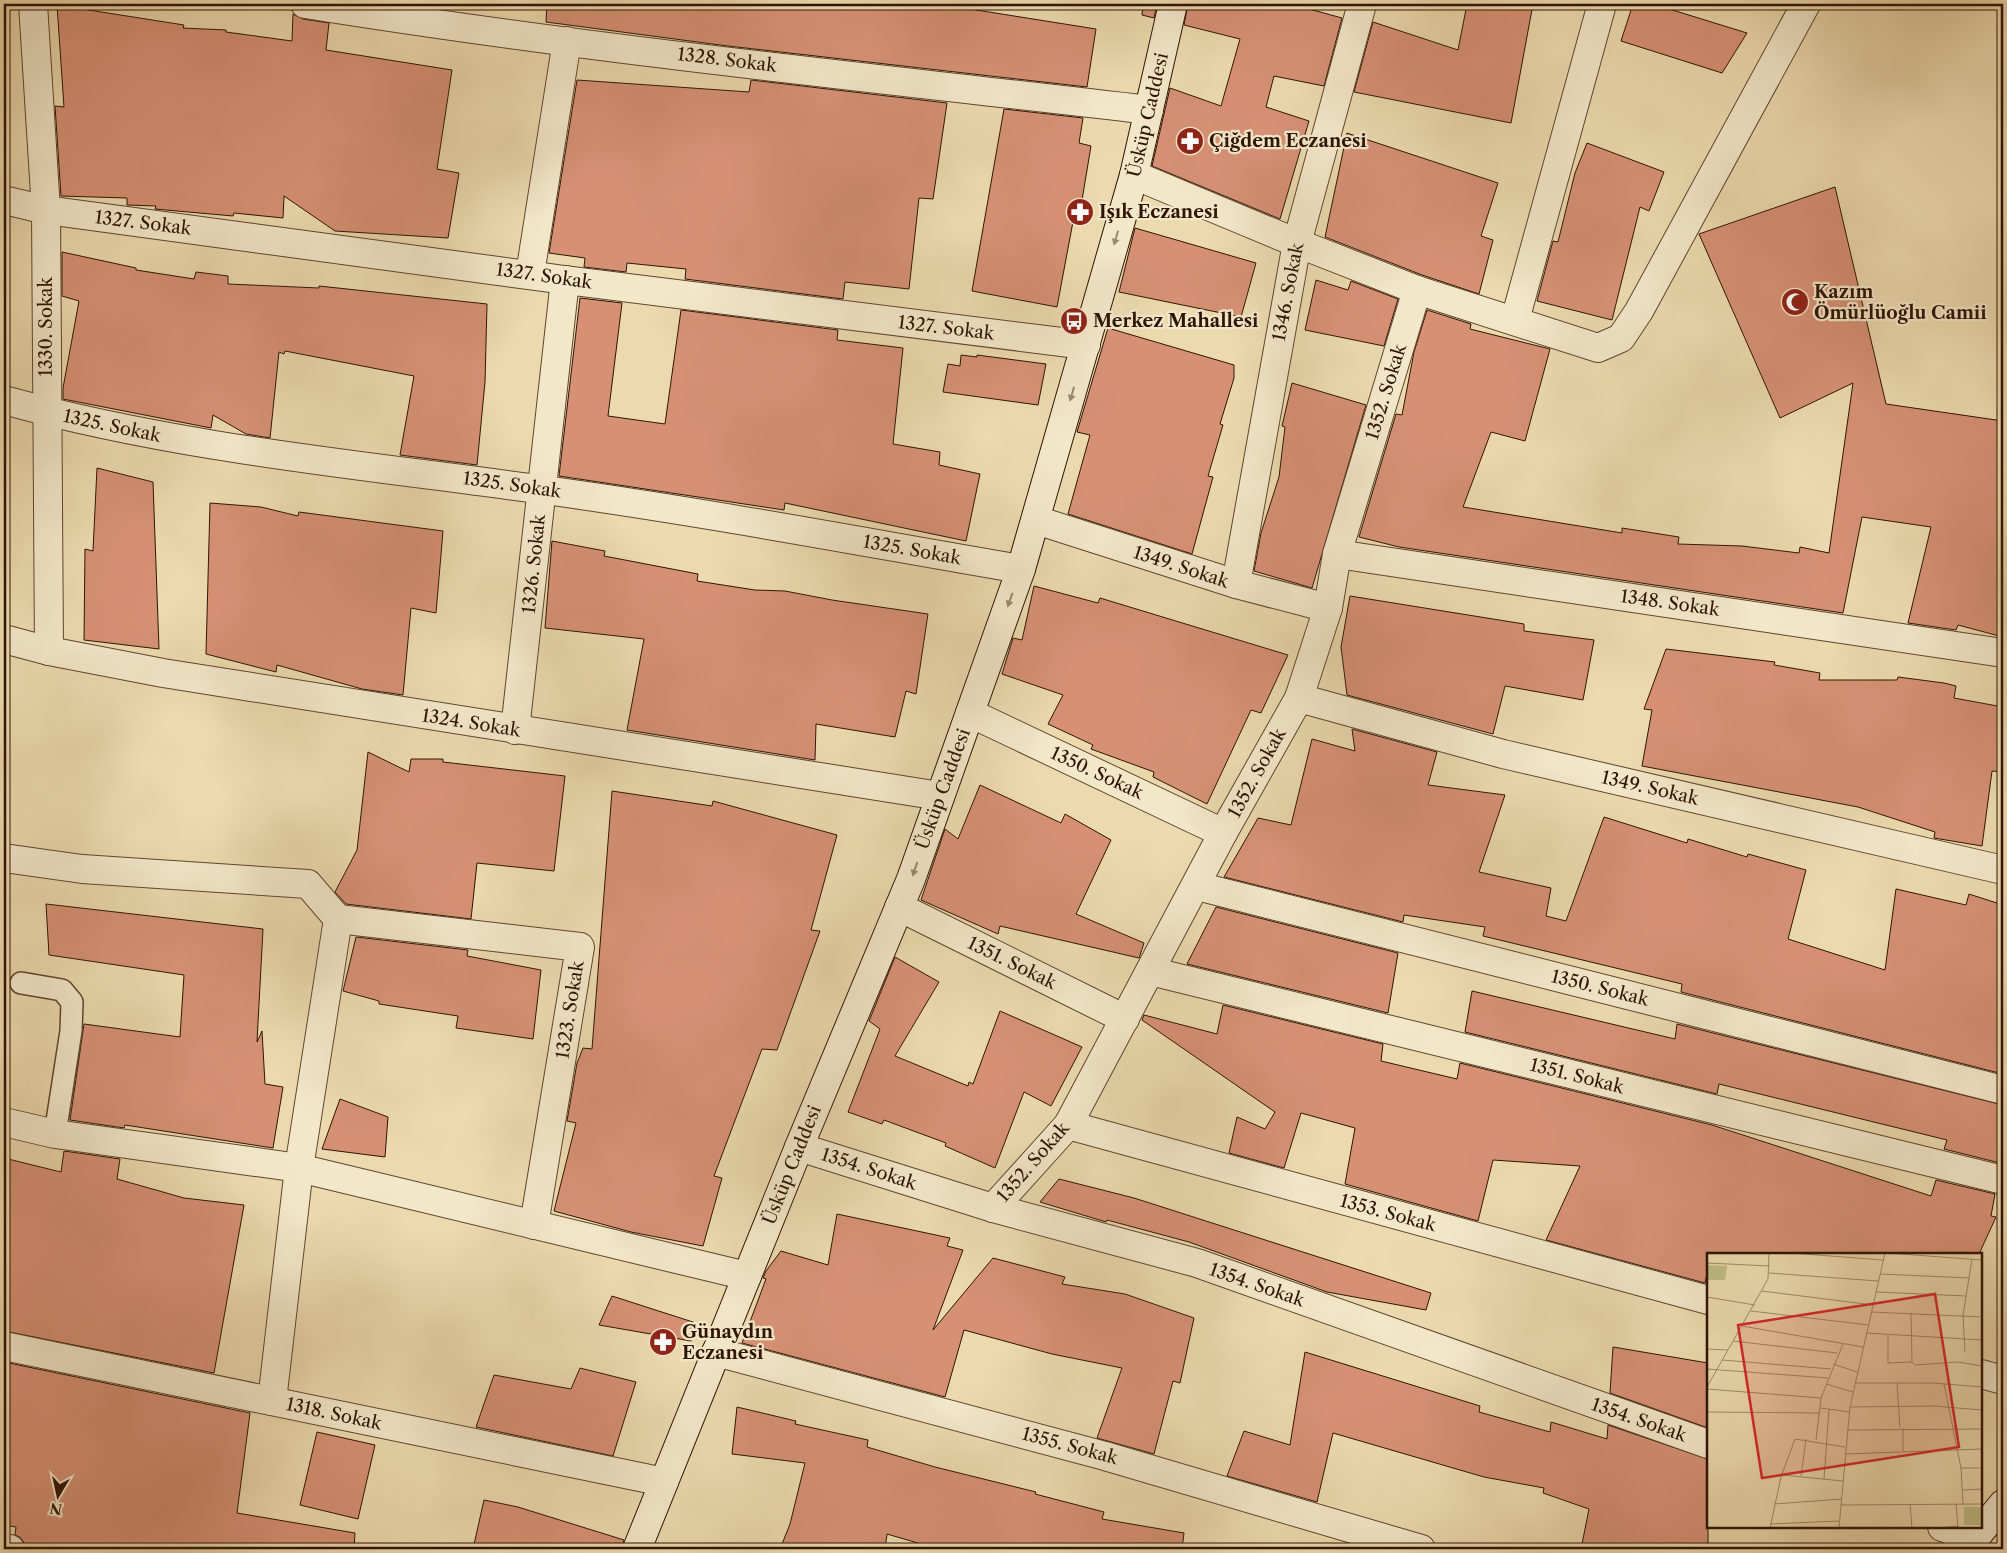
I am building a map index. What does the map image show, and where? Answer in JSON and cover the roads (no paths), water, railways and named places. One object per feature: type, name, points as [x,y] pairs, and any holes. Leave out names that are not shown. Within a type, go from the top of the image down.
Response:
[{"type":"street","name":"1330. Sokak","points":[[33,4],[46,210],[48,651]]},
{"type":"street","name":"1328. Sokak","points":[[305,4],[414,21],[567,41],[1149,110]]},
{"type":"street","name":"Üsküp Caddesi","points":[[638,1549],[799,1147],[899,907],[1021,569],[1134,175],[1174,4]]},
{"type":"street","name":"1346. Sokak","points":[[1236,584],[1296,243],[1362,4]]},
{"type":"street","points":[[1515,320],[1602,4]]},
{"type":"street","points":[[1134,175],[1296,243],[1417,290],[1598,348],[1621,338],[1639,311],[1806,4]]},
{"type":"street","points":[[530,274],[567,41]]},
{"type":"street","name":"1327. Sokak","points":[[4,200],[46,210],[565,280],[1086,345]]},
{"type":"street","name":"1326. Sokak","points":[[515,730],[565,280]]},
{"type":"street","name":"1352. Sokak","points":[[993,1208],[1068,1125],[1197,886],[1223,833],[1298,698],[1328,608],[1337,554],[1417,290]]},
{"type":"street","name":"1325. Sokak","points":[[4,400],[46,412],[186,442],[626,501],[1021,569]]},
{"type":"street","name":"1349. Sokak","points":[[1036,520],[1236,584],[1328,608]]},
{"type":"street","name":"1348. Sokak","points":[[1337,554],[2003,652]]},
{"type":"street","name":"1324. Sokak","points":[[4,639],[48,651],[163,673],[940,796]]},
{"type":"street","name":"1349. Sokak","points":[[1298,698],[1503,754],[2003,870]]},
{"type":"street","name":"1350. Sokak","points":[[970,713],[1223,833]]},
{"type":"street","points":[[4,858],[82,870],[308,884],[338,919],[299,1168],[272,1401]]},
{"type":"street","name":"1350. Sokak","points":[[1197,886],[2003,1090]]},
{"type":"street","name":"1351. Sokak","points":[[899,907],[1125,1019]]},
{"type":"street","name":"1323. Sokak","points":[[338,919],[580,947],[534,1225]]},
{"type":"street","name":"1351. Sokak","points":[[1150,971],[2003,1180]]},
{"type":"street","points":[[4,1122],[55,1134],[299,1168],[747,1276]]},
{"type":"street","name":"1353. Sokak","points":[[1068,1125],[1707,1300]]},
{"type":"street","name":"1354. Sokak","points":[[799,1147],[993,1208],[1197,1263],[1707,1444]]},
{"type":"street","name":"1318. Sokak","points":[[4,1346],[664,1482]]},
{"type":"street","name":"1355. Sokak","points":[[716,1352],[1106,1456],[1421,1549]]},
{"type":"street","points":[[1982,1374],[2003,1380]]},
{"type":"street","points":[[1944,1528],[1971,1544],[2003,1504]]},
{"type":"street","points":[[4,1548],[10,1549]]},
{"type":"lane","points":[[21,983],[62,990],[72,1002],[71,1031],[55,1134]]},
{"type":"place","name":"Çiğdem Eczanesi","points":[[1190,141]]},
{"type":"place","name":"Işık Eczanesi","points":[[1080,212]]},
{"type":"place","name":"Kazım Ömürlüoğlu Camii","points":[[1795,302]]},
{"type":"place","name":"Merkez Mahallesi","points":[[1074,321]]},
{"type":"place","name":"Günaydın Eczanesi","points":[[663,1342]]}]
